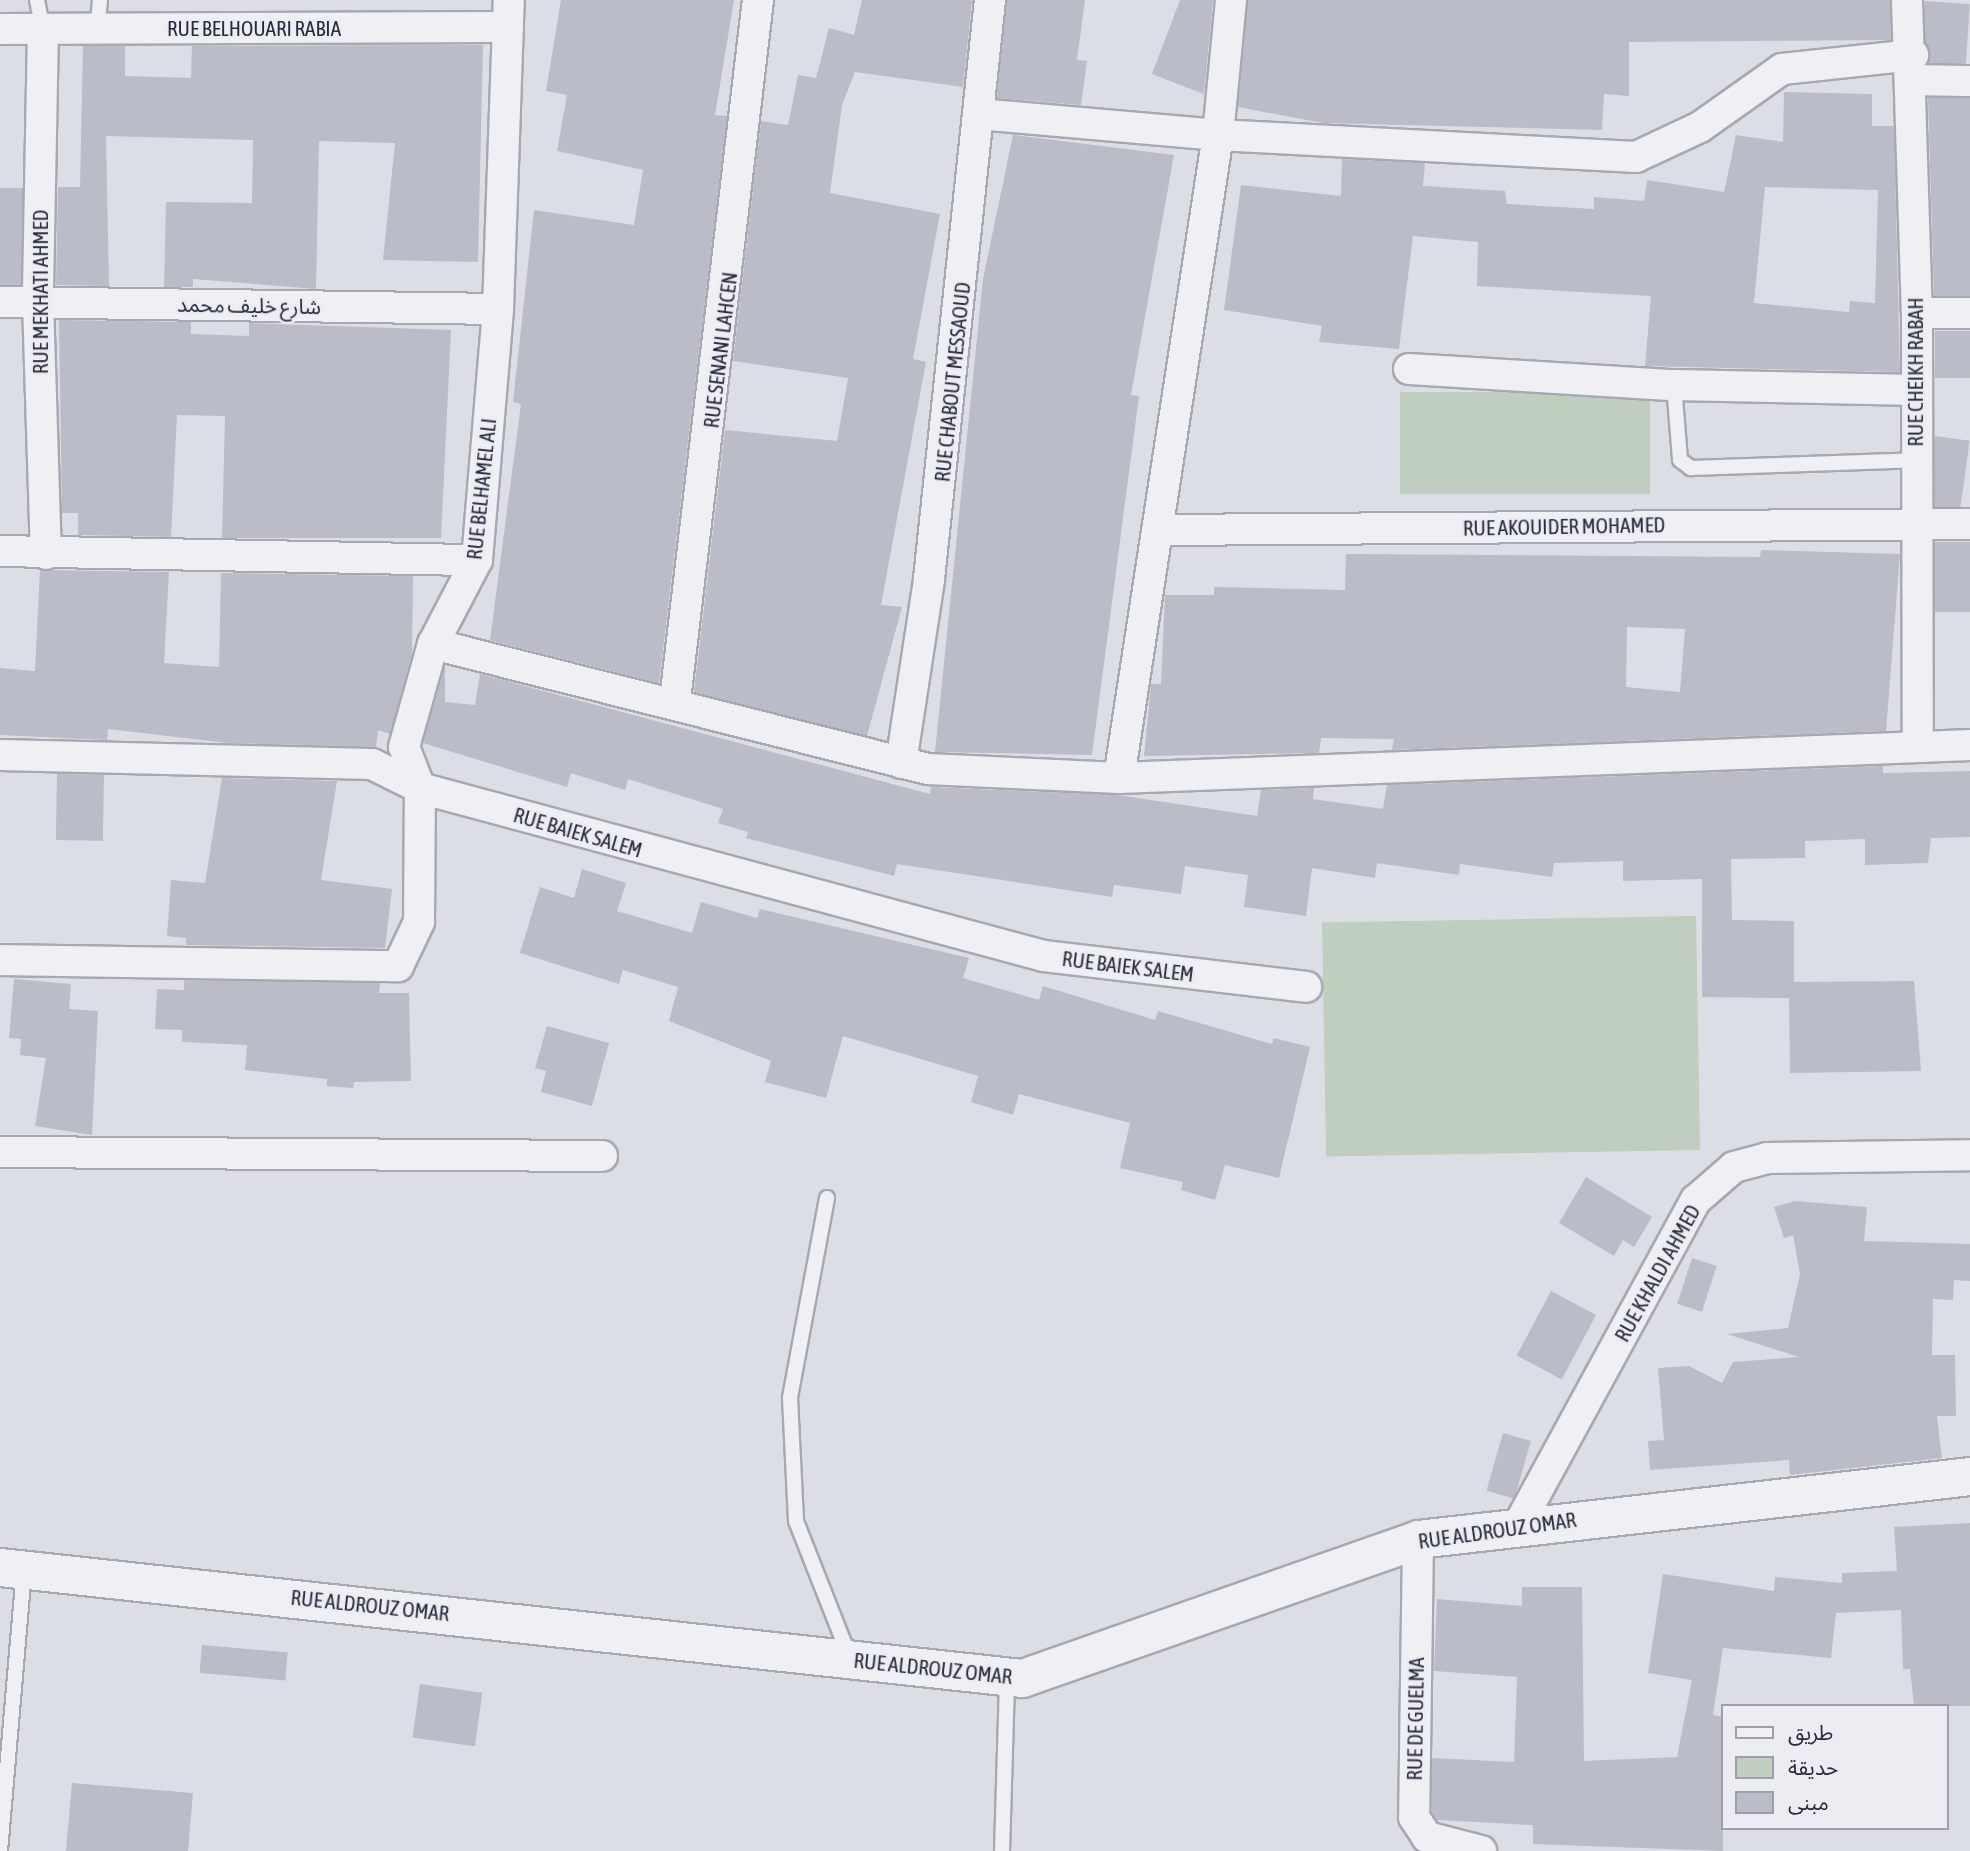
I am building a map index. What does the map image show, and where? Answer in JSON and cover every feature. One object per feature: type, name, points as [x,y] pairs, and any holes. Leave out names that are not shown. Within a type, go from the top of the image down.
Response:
[{"type":"street","name":"RUE SENANI LAHCEN","points":[[675,700],[758,0]]},
{"type":"street","name":"RUE CHABOUT MESSAOUD","points":[[901,763],[929,579],[990,0]]},
{"type":"street","points":[[1119,778],[1218,135],[1231,0]]},
{"type":"street","name":"RUE CHEIKH RABAH","points":[[1907,0],[1917,313],[1914,523],[1918,746]]},
{"type":"street","name":"RUE BELHOUARI RABIA","points":[[0,29],[43,30],[99,15],[508,14]]},
{"type":"street","name":"RUE BELHAMEL ALI","points":[[420,788],[404,747],[433,644],[477,560],[498,309],[508,14]]},
{"type":"street","name":"RUE MEKHATI AHMED","points":[[43,30],[38,302],[46,554]]},
{"type":"street","points":[[979,114],[1218,135],[1636,157],[1700,127],[1782,69],[1911,67],[1970,81]]},
{"type":"street","name":"شارع خليف محمد","points":[[0,302],[498,309]]},
{"type":"street","points":[[1917,313],[1970,313]]},
{"type":"street","points":[[1409,369],[1674,385],[1915,390]]},
{"type":"street","name":"RUE AKOUIDER MOHAMED","points":[[1157,530],[1970,524]]},
{"type":"street","points":[[0,551],[46,554],[477,560]]},
{"type":"street","points":[[433,644],[675,700],[901,763],[1119,778],[1970,745]]},
{"type":"street","points":[[0,755],[372,764],[420,788],[419,922],[398,966],[0,960]]},
{"type":"street","name":"RUE BAIEK SALEM","points":[[420,788],[1044,956],[1306,987]]},
{"type":"street","points":[[0,1152],[602,1156]]},
{"type":"street","name":"RUE KHALDI AHMED","points":[[1519,1524],[1696,1200],[1734,1167],[1767,1158],[1970,1155]]},
{"type":"street","name":"RUE ALDROUZ OMAR","points":[[12,1568],[1022,1678],[1418,1539],[1519,1524],[1970,1476]]},
{"type":"street","name":"RUE DE GUELMA","points":[[1418,1539],[1414,1818],[1427,1837],[1481,1851]]},
{"type":"lane","points":[[37,0],[43,30]]},
{"type":"lane","points":[[1674,385],[1680,460],[1692,468],[1915,460]]},
{"type":"lane","points":[[827,1198],[790,1398],[796,1521],[850,1659]]},
{"type":"lane","points":[[0,1851],[12,1568]]},
{"type":"lane","points":[[1002,1851],[1007,1676]]},
{"type":"green space","points":[[1400,392],[1650,392],[1650,494],[1400,494]]},
{"type":"green space","points":[[1696,916],[1700,1150],[1326,1156],[1322,923]]},
{"type":"building","points":[[561,0],[734,0],[715,115],[727,116],[659,683],[490,640],[521,404],[513,402],[534,210],[634,225],[643,170],[557,151],[567,95],[546,91]]},
{"type":"building","points":[[862,0],[972,0],[963,87],[855,72],[842,105],[830,193],[940,214],[913,359],[926,362],[881,605],[902,607],[867,736],[694,692],[725,430],[837,441],[848,378],[733,361],[761,121],[788,125],[798,75],[816,78],[829,28],[854,35]]},
{"type":"building","points":[[1007,0],[1085,0],[1077,60],[1087,61],[1081,105],[997,98]]},
{"type":"building","points":[[1180,0],[1213,0],[1204,94],[1152,74]]},
{"type":"building","points":[[1248,0],[1890,0],[1891,40],[1629,42],[1629,96],[1604,94],[1602,130],[1323,123],[1238,107]]},
{"type":"building","points":[[1925,1],[1970,4],[1966,66],[1921,63]]},
{"type":"building","points":[[483,45],[478,262],[383,260],[395,143],[319,141],[316,289],[193,279],[193,287],[164,287],[166,202],[252,203],[253,140],[106,136],[109,286],[56,285],[58,187],[80,187],[83,46],[125,46],[125,76],[191,78],[192,46]]},
{"type":"building","points":[[1784,92],[1872,94],[1872,126],[1894,126],[1900,372],[1645,366],[1651,296],[1477,286],[1478,242],[1413,236],[1399,349],[1319,342],[1322,326],[1224,310],[1241,185],[1341,196],[1342,159],[1425,163],[1423,186],[1505,191],[1507,204],[1594,209],[1594,197],[1644,201],[1647,180],[1724,192],[1736,135],[1783,142]],"holes":[[[1765,187],[1878,190],[1875,303],[1850,301],[1849,312],[1754,303]]]},
{"type":"building","points":[[1928,98],[1970,98],[1970,296],[1934,296]]},
{"type":"building","points":[[1013,135],[1174,155],[1131,395],[1139,396],[1092,755],[935,752],[983,279]]},
{"type":"building","points":[[0,188],[23,188],[23,285],[0,285]]},
{"type":"building","points":[[59,320],[191,322],[191,334],[249,336],[249,323],[451,330],[441,538],[222,538],[225,416],[177,415],[171,537],[78,535],[78,513],[62,513]]},
{"type":"building","points":[[1935,331],[1970,331],[1970,378],[1935,378]]},
{"type":"building","points":[[1935,436],[1970,441],[1960,511],[1925,506]]},
{"type":"building","points":[[1935,542],[1970,542],[1970,612],[1935,612]]},
{"type":"building","points":[[1761,550],[1900,554],[1886,731],[1392,750],[1394,739],[1321,738],[1319,753],[1144,756],[1151,684],[1161,684],[1165,595],[1214,595],[1214,587],[1345,590],[1346,554],[1760,557]],"holes":[[[1627,627],[1685,629],[1680,692],[1626,687]]]},
{"type":"building","points":[[40,570],[169,572],[164,663],[219,667],[221,573],[413,576],[412,653],[390,734],[378,730],[376,747],[228,743],[108,729],[107,740],[0,735],[0,668],[35,671]]},
{"type":"building","points":[[445,665],[445,702],[475,705],[480,674],[930,794],[931,787],[1118,795],[1257,816],[1261,790],[1314,788],[1313,799],[1383,809],[1387,785],[1883,766],[1883,773],[1970,771],[1970,837],[1931,838],[1928,863],[1865,865],[1865,839],[1805,841],[1805,858],[1731,859],[1732,920],[1794,921],[1794,982],[1914,981],[1921,1071],[1790,1073],[1789,998],[1702,997],[1702,879],[1623,881],[1623,861],[1554,863],[1552,877],[1460,864],[1459,875],[1377,863],[1375,878],[1312,868],[1306,916],[1244,907],[1248,875],[1185,866],[1181,894],[1114,885],[1112,897],[897,864],[894,876],[746,838],[748,832],[718,823],[723,809],[628,779],[625,790],[571,773],[567,787],[423,743]]},
{"type":"building","points":[[57,774],[104,775],[103,841],[56,840]]},
{"type":"building","points":[[222,778],[337,781],[321,880],[392,889],[385,948],[186,945],[186,938],[167,936],[171,880],[205,883]]},
{"type":"building","points":[[582,869],[626,883],[617,911],[692,933],[701,902],[757,918],[760,909],[969,958],[963,978],[1039,1000],[1043,986],[1155,1020],[1158,1011],[1272,1044],[1274,1038],[1310,1047],[1279,1178],[1225,1165],[1215,1200],[1181,1190],[1183,1182],[1120,1168],[1130,1123],[1019,1094],[1013,1115],[971,1102],[978,1076],[843,1036],[826,1098],[765,1082],[771,1061],[669,1021],[678,987],[623,970],[619,984],[520,953],[540,887],[574,898]]},
{"type":"building","points":[[14,979],[71,984],[69,1009],[98,1011],[92,1135],[35,1126],[46,1058],[20,1055],[21,1039],[9,1038]]},
{"type":"building","points":[[184,980],[380,983],[379,993],[409,993],[411,1081],[354,1082],[353,1088],[327,1086],[327,1079],[245,1070],[247,1045],[182,1042],[182,1030],[155,1029],[157,989],[184,990]]},
{"type":"building","points":[[547,1026],[609,1043],[592,1106],[541,1092],[546,1071],[535,1068]]},
{"type":"building","points":[[1586,1177],[1652,1217],[1634,1247],[1623,1240],[1614,1256],[1559,1223]]},
{"type":"building","points":[[1795,1201],[1867,1207],[1864,1241],[1970,1244],[1970,1281],[1954,1280],[1953,1300],[1933,1299],[1932,1355],[1955,1355],[1956,1416],[1937,1416],[1942,1458],[1790,1475],[1789,1460],[1650,1470],[1648,1441],[1664,1440],[1658,1368],[1689,1366],[1722,1383],[1733,1362],[1799,1357],[1727,1334],[1788,1328],[1800,1274],[1793,1235],[1784,1238],[1774,1207]]},
{"type":"building","points":[[1692,1258],[1717,1266],[1702,1312],[1677,1304]]},
{"type":"building","points":[[1551,1291],[1596,1315],[1562,1379],[1517,1355]]},
{"type":"building","points":[[1503,1433],[1531,1441],[1514,1499],[1486,1491]]},
{"type":"building","points":[[1970,1523],[1970,1706],[1914,1704],[1910,1669],[1903,1669],[1901,1610],[1836,1613],[1831,1658],[1723,1648],[1713,1715],[1722,1717],[1723,1851],[1533,1844],[1533,1825],[1437,1820],[1432,1812],[1432,1758],[1514,1762],[1517,1677],[1434,1671],[1437,1599],[1522,1606],[1522,1587],[1582,1587],[1584,1761],[1677,1757],[1692,1680],[1648,1673],[1663,1574],[1774,1591],[1775,1577],[1842,1583],[1842,1573],[1897,1571],[1894,1527]]},
{"type":"building","points":[[202,1645],[288,1652],[285,1680],[200,1673]]},
{"type":"building","points":[[420,1684],[482,1693],[475,1746],[412,1737]]},
{"type":"building","points":[[72,1783],[193,1793],[188,1851],[66,1851]]}]
